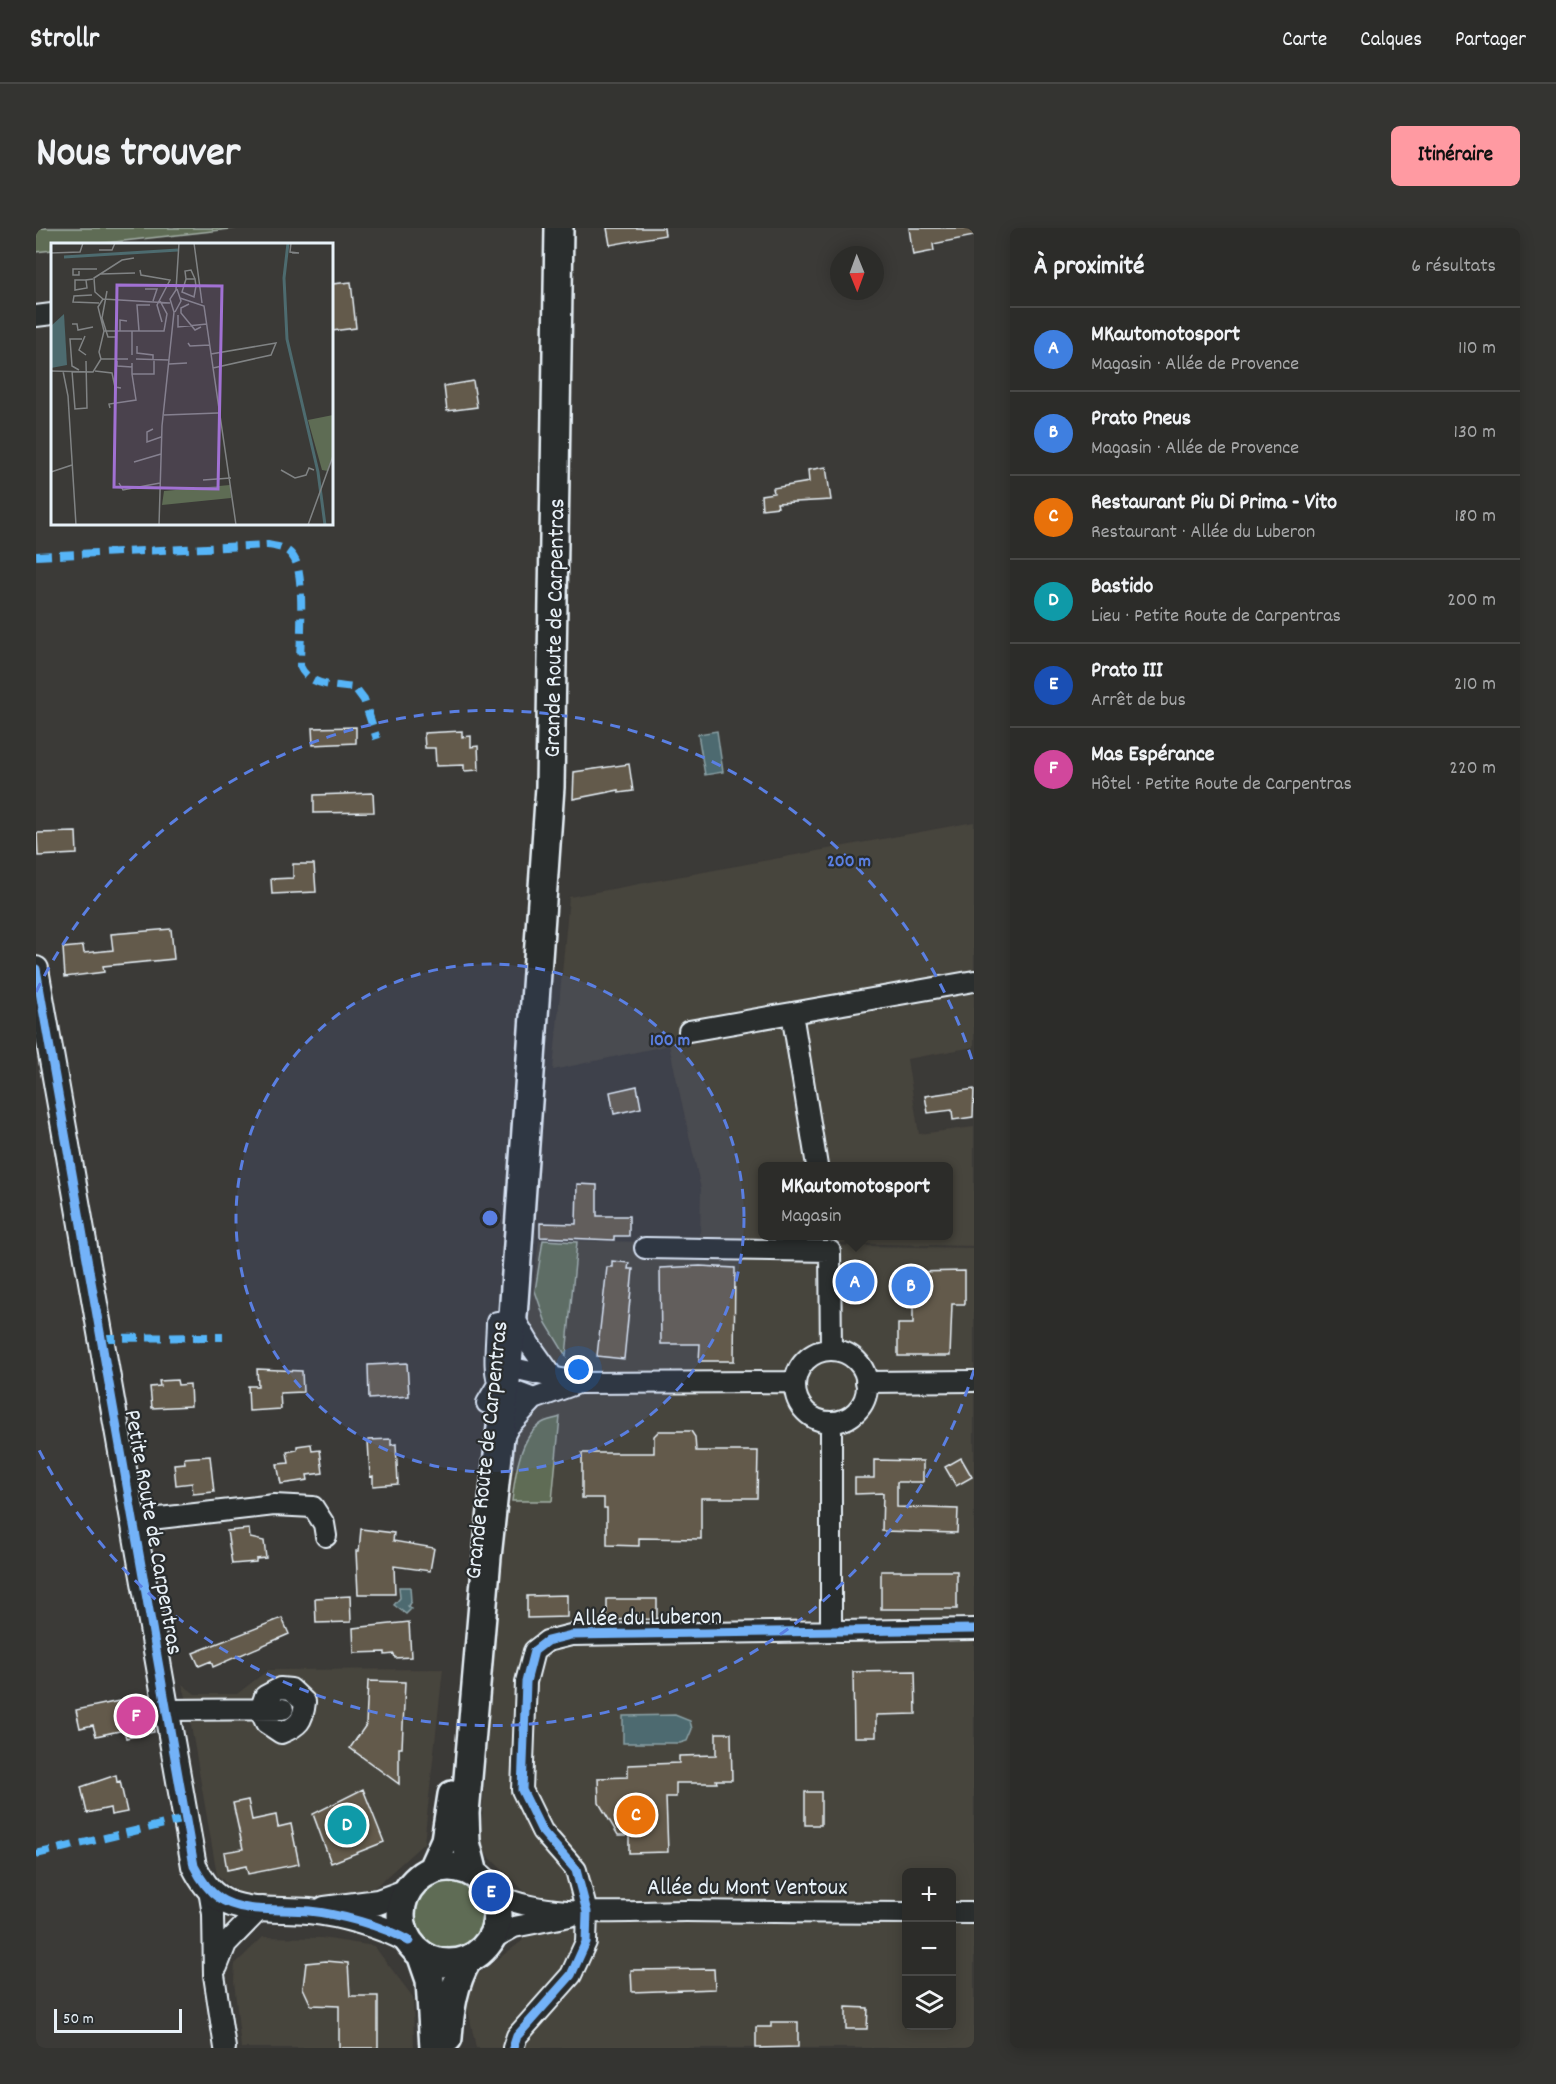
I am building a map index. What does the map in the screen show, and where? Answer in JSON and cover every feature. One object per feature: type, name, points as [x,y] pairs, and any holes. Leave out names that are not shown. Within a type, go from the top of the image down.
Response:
[{"type":"main road","name":"Grande Route de Carpentras","points":[[408,1891],[418,1879],[431,1871],[442,1850],[450,1815],[499,1386],[533,1028],[550,787],[559,228]]},
{"type":"main road","name":"Grande Route de Carpentras","points":[[490,1940],[496,1924],[497,1908],[483,1883],[466,1842],[465,1813],[500,1444],[499,1386],[505,1319]]},
{"type":"main road","points":[[431,1871],[446,1867],[460,1869],[483,1883]]},
{"type":"main road","points":[[408,1891],[402,1908],[402,1925],[430,1980],[434,2048]]},
{"type":"main road","points":[[415,1948],[444,1962],[468,1959],[480,1952],[490,1940]]},
{"type":"main road","points":[[447,2048],[450,2009],[459,1975],[468,1959]]},
{"type":"street","points":[[36,315],[51,314]]},
{"type":"street","name":"Petite Route de Carpentras","points":[[36,969],[194,1866],[209,1890],[220,1899],[236,1906],[311,1911],[391,1931],[415,1948]]},
{"type":"street","points":[[689,1031],[974,981]]},
{"type":"street","points":[[792,1013],[816,1162]]},
{"type":"street","points":[[645,1248],[829,1243],[831,1350]]},
{"type":"street","points":[[505,1319],[530,1345],[552,1376]]},
{"type":"street","points":[[831,1350],[850,1356],[858,1363],[866,1382],[866,1394],[853,1414],[831,1422],[819,1419],[800,1405],[795,1382],[803,1363],[820,1352],[831,1350]]},
{"type":"street","points":[[499,1386],[552,1376],[578,1383],[795,1382]]},
{"type":"street","points":[[866,1382],[974,1381]]},
{"type":"street","points":[[500,1444],[509,1426],[534,1399],[578,1383]]},
{"type":"street","points":[[499,1386],[534,1399]]},
{"type":"street","points":[[831,1422],[831,1631]]},
{"type":"street","points":[[132,1521],[274,1505],[313,1507],[324,1524],[326,1536]]},
{"type":"street","name":"Allée du Luberon","points":[[513,2048],[517,2036],[571,1975],[586,1942],[587,1912],[576,1870],[542,1831],[522,1790],[526,1682],[534,1652],[547,1641],[571,1635],[974,1629]]},
{"type":"street","points":[[166,1710],[283,1709]]},
{"type":"street","name":"Allée du Mont Ventoux","points":[[483,1883],[504,1899],[531,1906],[587,1912],[902,1913]]},
{"type":"street","name":"Petite Route de Carpentras","points":[[209,1890],[213,1914],[214,1975],[225,2048]]},
{"type":"street","name":"Petite Route de Carpentras","points":[[311,1911],[378,1902],[408,1891]]},
{"type":"street","name":"Petite Route de Carpentras","points":[[214,1975],[226,1944],[262,1908]]},
{"type":"street","name":"Allée du Mont Ventoux","points":[[490,1940],[514,1927],[587,1912]]},
{"type":"street","points":[[956,1913],[974,1913]]},
{"type":"shaded area","points":[[974,822],[974,1047],[907,1059],[919,1134],[974,1127],[974,1246],[700,1240],[701,1189],[669,1045],[553,1070],[569,897]]},
{"type":"shaded area","points":[[539,1240],[974,1248],[974,2048],[476,2048],[463,1985],[522,1941],[526,1893],[480,1848],[503,1508]]},
{"type":"shaded area","points":[[443,1669],[424,1843],[363,1898],[242,1897],[217,1875],[182,1684],[195,1694],[237,1694],[268,1670]]},
{"type":"shaded area","points":[[263,1937],[322,1938],[374,1946],[413,1997],[414,2048],[241,2048],[234,1981],[235,1964]]},
{"type":"green space","points":[[36,228],[239,228],[106,243],[51,243],[51,250],[36,252]]},
{"type":"green space","points":[[543,1240],[577,1242],[566,1356],[546,1323],[535,1291]]},
{"type":"green space","points":[[560,1417],[552,1501],[512,1501],[520,1458],[528,1438],[542,1423]]},
{"type":"green space","points":[[449,1882],[462,1885],[474,1892],[481,1904],[484,1917],[481,1930],[474,1942],[462,1949],[449,1952],[436,1949],[424,1942],[417,1930],[414,1917],[417,1904],[424,1892],[436,1885]]},
{"type":"water","points":[[717,731],[723,772],[705,775],[698,734]]},
{"type":"water","points":[[399,1587],[410,1587],[411,1601],[408,1606],[411,1609],[406,1614],[394,1605],[400,1598]]},
{"type":"water","points":[[675,1715],[690,1721],[692,1729],[687,1741],[680,1743],[623,1743],[623,1716]]},
{"type":"building","points":[[607,228],[664,228],[665,235],[610,245]]},
{"type":"building","points":[[909,228],[974,228],[974,236],[933,244],[934,251],[913,255]]},
{"type":"building","points":[[351,282],[356,328],[333,331],[333,284]]},
{"type":"building","points":[[473,381],[477,407],[447,411],[444,386]]},
{"type":"building","points":[[826,467],[831,500],[777,503],[778,507],[762,509],[761,495],[774,493],[773,488],[809,482],[808,470]]},
{"type":"building","points":[[356,727],[356,743],[313,745],[312,728]]},
{"type":"building","points":[[462,731],[462,737],[471,736],[471,747],[478,746],[479,770],[464,771],[464,765],[436,766],[435,748],[425,748],[424,733]]},
{"type":"building","points":[[629,764],[633,791],[619,793],[619,790],[573,799],[574,772]]},
{"type":"building","points":[[373,793],[374,812],[314,813],[314,795]]},
{"type":"building","points":[[76,832],[77,854],[38,856],[37,833]]},
{"type":"building","points":[[293,864],[314,864],[316,892],[272,894],[271,879],[293,878]]},
{"type":"building","points":[[171,929],[174,959],[103,966],[104,972],[65,977],[63,948],[83,946],[84,953],[113,950],[111,934]]},
{"type":"building","points":[[637,1086],[641,1108],[614,1114],[610,1092]]},
{"type":"building","points":[[974,1089],[973,1117],[953,1120],[952,1110],[928,1113],[925,1096]]},
{"type":"building","points":[[577,1184],[597,1185],[597,1216],[629,1216],[629,1236],[614,1236],[614,1240],[540,1237],[540,1223],[576,1224]]},
{"type":"building","points":[[612,1261],[629,1263],[628,1269],[633,1269],[624,1359],[597,1356],[607,1267],[612,1267]]},
{"type":"building","points":[[700,1266],[735,1268],[734,1361],[699,1361],[700,1344],[661,1344],[660,1268]]},
{"type":"building","points":[[965,1271],[965,1304],[952,1304],[950,1356],[898,1356],[898,1324],[913,1324],[913,1272]]},
{"type":"building","points":[[407,1363],[409,1396],[369,1399],[368,1365]]},
{"type":"building","points":[[257,1369],[302,1371],[303,1392],[280,1393],[281,1409],[249,1411],[248,1386],[258,1386]]},
{"type":"building","points":[[177,1380],[178,1385],[190,1384],[191,1406],[152,1408],[150,1387],[160,1386],[159,1381]]},
{"type":"building","points":[[659,1431],[691,1431],[695,1437],[696,1451],[758,1451],[757,1498],[701,1498],[701,1539],[639,1538],[639,1546],[607,1545],[607,1508],[604,1508],[604,1498],[582,1498],[582,1453],[654,1453],[654,1436]]},
{"type":"building","points":[[391,1439],[391,1445],[396,1444],[398,1484],[373,1486],[373,1476],[370,1477],[368,1440]]},
{"type":"building","points":[[311,1444],[312,1451],[320,1450],[323,1473],[307,1475],[308,1480],[281,1484],[277,1464],[289,1463],[287,1452],[297,1450],[297,1446]]},
{"type":"building","points":[[210,1456],[214,1492],[193,1494],[192,1483],[176,1485],[174,1464],[185,1463],[184,1458]]},
{"type":"building","points":[[961,1458],[972,1477],[956,1486],[945,1467]]},
{"type":"building","points":[[874,1460],[923,1461],[923,1482],[897,1482],[897,1507],[958,1509],[957,1533],[882,1531],[883,1493],[855,1494],[855,1478],[874,1478]]},
{"type":"building","points":[[249,1529],[250,1538],[264,1541],[266,1558],[256,1559],[256,1562],[232,1564],[227,1531]]},
{"type":"building","points":[[361,1529],[394,1533],[393,1541],[434,1548],[430,1571],[394,1566],[395,1594],[358,1594],[356,1551],[359,1551]]},
{"type":"building","points":[[881,1571],[957,1571],[957,1609],[881,1609]]},
{"type":"building","points":[[567,1595],[567,1617],[527,1618],[527,1596]]},
{"type":"building","points":[[350,1596],[351,1622],[316,1623],[315,1598]]},
{"type":"building","points":[[607,1599],[657,1599],[657,1619],[607,1620]]},
{"type":"building","points":[[282,1618],[289,1634],[213,1667],[211,1661],[199,1666],[193,1653]]},
{"type":"building","points":[[409,1622],[411,1657],[395,1658],[394,1654],[385,1655],[385,1652],[354,1653],[353,1628]]},
{"type":"building","points":[[915,1671],[916,1714],[876,1715],[876,1737],[854,1737],[853,1672]]},
{"type":"building","points":[[368,1681],[405,1682],[402,1748],[399,1748],[399,1784],[350,1748],[366,1725]]},
{"type":"building","points":[[148,1695],[154,1732],[126,1738],[124,1730],[96,1736],[93,1725],[80,1728],[76,1710]]},
{"type":"building","points":[[716,1733],[731,1733],[732,1780],[716,1780],[717,1783],[676,1783],[676,1797],[666,1797],[668,1852],[629,1853],[629,1835],[618,1835],[599,1803],[598,1778],[628,1777],[628,1765],[679,1763],[679,1756],[716,1755]]},
{"type":"building","points":[[116,1775],[117,1782],[120,1781],[127,1812],[111,1815],[110,1808],[87,1813],[81,1787]]},
{"type":"building","points":[[363,1789],[384,1842],[331,1863],[313,1814]]},
{"type":"building","points":[[805,1792],[821,1792],[821,1825],[805,1825]]},
{"type":"building","points":[[248,1800],[252,1820],[276,1815],[278,1827],[291,1824],[299,1864],[248,1874],[246,1866],[227,1870],[224,1852],[243,1849],[233,1803]]},
{"type":"building","points":[[326,1961],[348,1963],[350,1996],[378,1996],[378,2048],[339,2048],[339,2006],[311,2005],[303,1988],[306,1963]]},
{"type":"building","points":[[714,1969],[715,1989],[632,1992],[631,1970]]},
{"type":"building","points":[[846,2007],[868,2008],[867,2029],[846,2029]]},
{"type":"building","points":[[771,2022],[798,2022],[798,2047],[756,2048],[756,2027],[771,2027]]},
{"type":"marked path","points":[[36,556],[268,545],[280,547],[293,556],[298,569],[301,611],[300,666],[310,678],[323,684],[355,688],[364,700],[377,739]]},
{"type":"marked path","points":[[101,1338],[223,1337]]},
{"type":"marked path","points":[[36,1854],[186,1819]]},
{"type":"cycle path","points":[[36,969],[194,1866],[211,1891],[228,1903],[250,1908],[309,1911],[334,1915],[374,1926],[409,1941]]},
{"type":"cycle path","points":[[513,2048],[517,2036],[571,1975],[586,1942],[587,1912],[576,1870],[542,1831],[522,1790],[526,1682],[534,1651],[547,1641],[571,1635],[974,1629]]},
{"type":"place","name":"MKautomotosport","points":[[855,1282]]},
{"type":"place","name":"Prato Pneus","points":[[911,1286]]},
{"type":"place","name":"Mas Espérance","points":[[136,1716]]},
{"type":"place","name":"Restaurant Piu Di Prima - Vito","points":[[636,1815]]},
{"type":"place","name":"Bastido","points":[[347,1825]]},
{"type":"place","name":"Prato III","points":[[491,1892]]}]
